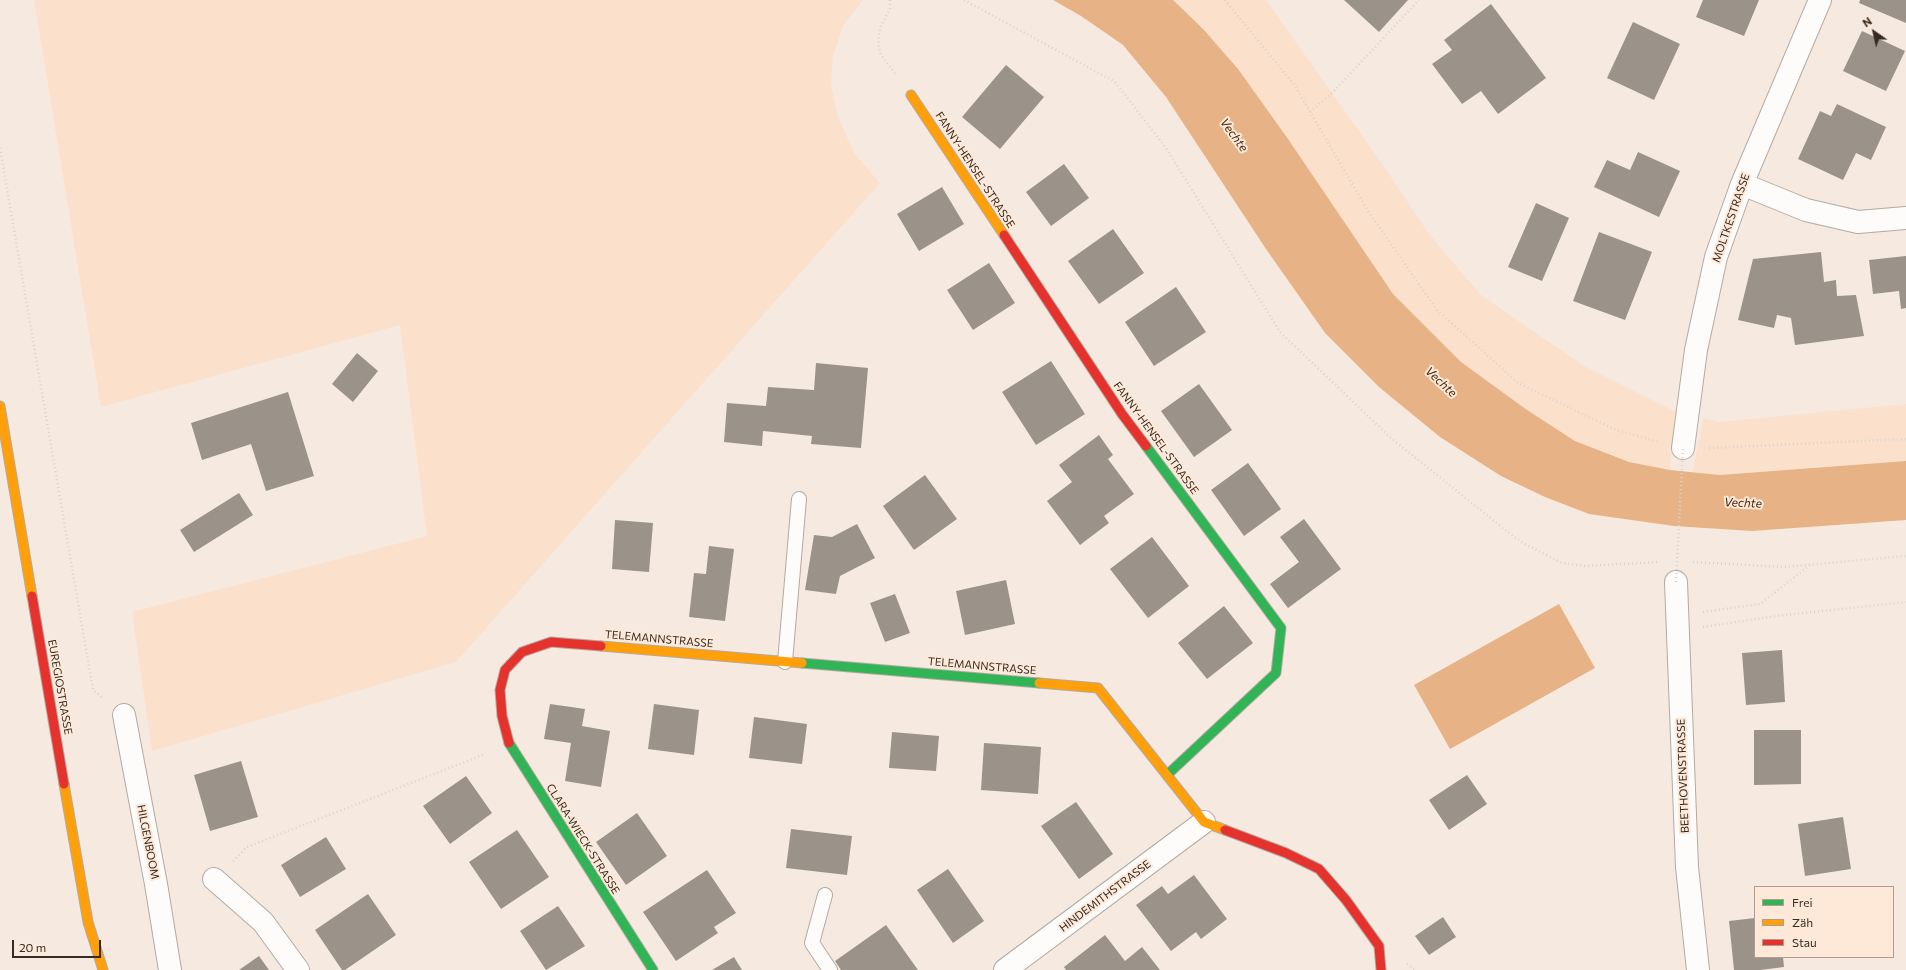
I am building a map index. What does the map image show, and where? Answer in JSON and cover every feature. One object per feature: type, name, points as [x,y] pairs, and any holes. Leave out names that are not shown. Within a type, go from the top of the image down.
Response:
[{"type":"street","name":"MOLTKESTRASSE","points":[[1687,447],[1696,350],[1716,257],[1742,184],[1820,0]]},
{"type":"street","name":"FANNY-HENSEL-STRASSE","points":[[912,95],[1122,414],[1281,628],[1276,673],[1167,775]]},
{"type":"street","points":[[1742,184],[1806,210],[1858,222],[1906,218]]},
{"type":"street","name":"EUREGIOSTRASSE","points":[[0,406],[88,922],[103,970]]},
{"type":"street","name":"BEETHOVENSTRASSE","points":[[1675,572],[1687,867],[1698,970]]},
{"type":"street","name":"TELEMANNSTRASSE","points":[[502,716],[500,690],[505,670],[522,652],[551,642],[1098,688],[1204,822]]},
{"type":"street","name":"HILGENBOOM","points":[[124,715],[156,884],[170,970]]},
{"type":"street","name":"CLARA-WIECK-STRASSE","points":[[502,716],[510,744],[653,970]]},
{"type":"street","points":[[1204,822],[1286,853],[1319,869],[1346,900],[1379,946],[1381,970]]},
{"type":"street","name":"HINDEMITHSTRASSE","points":[[1005,970],[1204,822]]},
{"type":"street","points":[[214,879],[263,922],[298,970]]},
{"type":"lane","points":[[785,662],[799,499]]},
{"type":"lane","points":[[825,896],[812,943],[830,970]]},
{"type":"path","points":[[890,0],[890,9],[882,26],[878,40],[880,53],[912,95]]},
{"type":"path","points":[[964,0],[1114,82],[1166,148],[1280,332],[1391,438],[1523,543],[1562,563],[1586,566],[1660,562]]},
{"type":"path","points":[[1225,0],[1295,86],[1368,211],[1437,310],[1518,383],[1616,430],[1661,442]]},
{"type":"path","points":[[1310,112],[1332,93],[1419,0]]},
{"type":"path","points":[[0,148],[93,690],[124,715]]},
{"type":"path","points":[[1675,572],[1687,447],[1906,439]]},
{"type":"path","points":[[1689,561],[1784,568],[1810,564],[1906,556]]},
{"type":"path","points":[[1675,572],[1682,561]]},
{"type":"path","points":[[1677,623],[1760,604],[1810,564]]},
{"type":"path","points":[[1677,623],[1776,616],[1906,602]]},
{"type":"path","points":[[214,879],[247,847],[510,744]]},
{"type":"shaded area","points":[[34,0],[863,0],[843,26],[833,56],[831,84],[837,114],[854,153],[880,183],[456,662],[152,751],[132,612],[427,536],[400,325],[101,407]]},
{"type":"shaded area","points":[[1173,0],[1266,0],[1381,162],[1429,234],[1481,295],[1584,366],[1676,412],[1670,470],[1629,462],[1575,441],[1527,410],[1461,362],[1393,294]]},
{"type":"shaded area","points":[[1906,404],[1906,461],[1720,475],[1693,472],[1703,418],[1719,422]]},
{"type":"water","name":"Vechte","points":[[1053,0],[1173,0],[1204,30],[1238,69],[1288,139],[1393,294],[1461,362],[1527,410],[1575,441],[1629,462],[1670,470],[1720,475],[1906,461],[1906,520],[1752,531],[1674,526],[1589,514],[1545,497],[1501,476],[1440,437],[1379,387],[1325,333],[1266,249],[1166,97],[1123,45],[1081,16]]},
{"type":"water","points":[[1559,604],[1595,668],[1450,749],[1414,685]]},
{"type":"building","points":[[1344,0],[1408,0],[1379,32]]},
{"type":"building","points":[[1703,0],[1759,0],[1744,36],[1696,17]]},
{"type":"building","points":[[1860,0],[1906,0],[1906,23],[1859,3]]},
{"type":"building","points":[[1491,4],[1546,78],[1498,114],[1481,91],[1462,104],[1432,64],[1452,50],[1444,40]]},
{"type":"building","points":[[1633,22],[1680,44],[1654,100],[1607,78]]},
{"type":"building","points":[[1862,31],[1905,51],[1886,91],[1843,71]]},
{"type":"building","points":[[1006,65],[1044,97],[1000,149],[962,117]]},
{"type":"building","points":[[1837,104],[1886,127],[1871,160],[1856,153],[1843,180],[1798,159],[1820,111],[1831,116]]},
{"type":"building","points":[[1638,152],[1680,171],[1659,217],[1594,187],[1607,160],[1630,170]]},
{"type":"building","points":[[1064,164],[1089,198],[1051,226],[1026,192]]},
{"type":"building","points":[[942,187],[964,224],[919,251],[897,214]]},
{"type":"building","points":[[1536,203],[1569,218],[1542,281],[1508,267]]},
{"type":"building","points":[[1113,229],[1144,273],[1099,304],[1068,261]]},
{"type":"building","points":[[1599,232],[1652,252],[1625,320],[1573,301]]},
{"type":"building","points":[[1821,252],[1824,282],[1836,280],[1837,296],[1856,295],[1864,336],[1795,345],[1791,318],[1777,315],[1774,328],[1738,320],[1753,259]]},
{"type":"building","points":[[1906,256],[1906,308],[1901,309],[1899,291],[1873,294],[1869,260]]},
{"type":"building","points":[[989,263],[1015,303],[973,330],[947,290]]},
{"type":"building","points":[[1176,287],[1206,332],[1154,366],[1125,322]]},
{"type":"building","points":[[357,353],[378,371],[353,402],[332,384]]},
{"type":"building","points":[[1051,361],[1085,414],[1036,445],[1002,392]]},
{"type":"building","points":[[816,363],[868,368],[861,448],[811,444],[812,436],[763,431],[762,446],[724,442],[727,403],[766,406],[768,387],[814,390]]},
{"type":"building","points":[[1199,384],[1232,430],[1194,457],[1161,411]]},
{"type":"building","points":[[288,392],[314,476],[266,491],[251,444],[202,460],[191,423]]},
{"type":"building","points":[[1099,435],[1113,455],[1108,459],[1134,494],[1104,516],[1109,523],[1080,545],[1047,501],[1072,482],[1059,465]]},
{"type":"building","points":[[1248,463],[1281,509],[1244,536],[1211,490]]},
{"type":"building","points":[[925,475],[957,519],[914,550],[883,506]]},
{"type":"building","points":[[239,493],[253,515],[194,552],[180,530]]},
{"type":"building","points":[[1304,519],[1341,569],[1288,608],[1270,584],[1299,562],[1280,537]]},
{"type":"building","points":[[615,520],[653,523],[649,572],[612,569]]},
{"type":"building","points":[[857,524],[875,558],[840,576],[836,594],[805,590],[814,535],[832,537]]},
{"type":"building","points":[[1152,537],[1189,586],[1148,618],[1110,569]]},
{"type":"building","points":[[709,546],[734,549],[725,621],[689,617],[694,573],[706,574]]},
{"type":"building","points":[[1006,580],[1015,624],[965,635],[956,591]]},
{"type":"building","points":[[895,594],[910,633],[885,642],[870,603]]},
{"type":"building","points":[[1224,606],[1253,643],[1207,679],[1178,643]]},
{"type":"building","points":[[1782,650],[1785,702],[1746,705],[1742,653]]},
{"type":"building","points":[[550,704],[585,709],[582,726],[610,731],[601,787],[565,781],[571,743],[544,739]]},
{"type":"building","points":[[654,704],[699,710],[694,755],[648,749]]},
{"type":"building","points":[[754,717],[807,724],[802,764],[749,758]]},
{"type":"building","points":[[1754,730],[1801,730],[1801,784],[1754,785]]},
{"type":"building","points":[[892,732],[939,736],[936,771],[889,768]]},
{"type":"building","points":[[984,743],[1041,747],[1038,794],[981,790]]},
{"type":"building","points":[[241,761],[258,817],[210,831],[194,775]]},
{"type":"building","points":[[1467,775],[1487,804],[1449,830],[1429,800]]},
{"type":"building","points":[[466,776],[492,813],[450,844],[423,806]]},
{"type":"building","points":[[1076,802],[1113,854],[1079,879],[1041,826]]},
{"type":"building","points":[[637,813],[667,856],[626,885],[596,842]]},
{"type":"building","points":[[1843,817],[1851,869],[1805,876],[1798,824]]},
{"type":"building","points":[[791,829],[852,836],[847,875],[786,868]]},
{"type":"building","points":[[517,830],[549,877],[501,909],[469,862]]},
{"type":"building","points":[[326,837],[346,869],[300,897],[281,865]]},
{"type":"building","points":[[948,869],[984,921],[953,943],[917,890]]},
{"type":"building","points":[[707,870],[736,913],[714,927],[718,933],[676,961],[643,912]]},
{"type":"building","points":[[1194,875],[1227,919],[1201,939],[1196,932],[1171,951],[1136,905],[1162,886],[1168,894]]},
{"type":"building","points":[[368,894],[396,935],[345,970],[342,970],[315,930]]},
{"type":"building","points":[[558,906],[585,946],[546,970],[520,931]]},
{"type":"building","points":[[1443,917],[1456,937],[1429,955],[1415,936]]},
{"type":"building","points":[[1754,918],[1754,958],[1783,958],[1784,967],[1760,970],[1734,970],[1729,921]]},
{"type":"building","points":[[886,925],[918,970],[841,970],[835,961]]},
{"type":"building","points":[[1105,935],[1125,961],[1142,947],[1160,970],[1066,970],[1064,967]]},
{"type":"building","points":[[259,956],[269,970],[239,970]]},
{"type":"building","points":[[734,957],[742,970],[712,970]]},
{"type":"traffic: fast","points":[[1146,446],[1281,628],[1276,673],[1167,775]]},
{"type":"traffic: fast","points":[[802,663],[1039,683]]},
{"type":"traffic: fast","points":[[509,743],[653,970]]},
{"type":"traffic: slow","points":[[911,95],[1004,235]]},
{"type":"traffic: slow","points":[[0,406],[32,596]]},
{"type":"traffic: slow","points":[[601,646],[802,663]]},
{"type":"traffic: slow","points":[[1039,683],[1098,688],[1204,822],[1225,830]]},
{"type":"traffic: slow","points":[[64,784],[88,922],[103,970]]},
{"type":"traffic: jam","points":[[1004,235],[1122,414],[1146,446]]},
{"type":"traffic: jam","points":[[32,596],[64,784]]},
{"type":"traffic: jam","points":[[509,743],[502,716],[500,690],[505,670],[522,652],[551,642],[601,646]]},
{"type":"traffic: jam","points":[[1225,830],[1286,853],[1319,869],[1346,900],[1379,946],[1381,970]]}]
